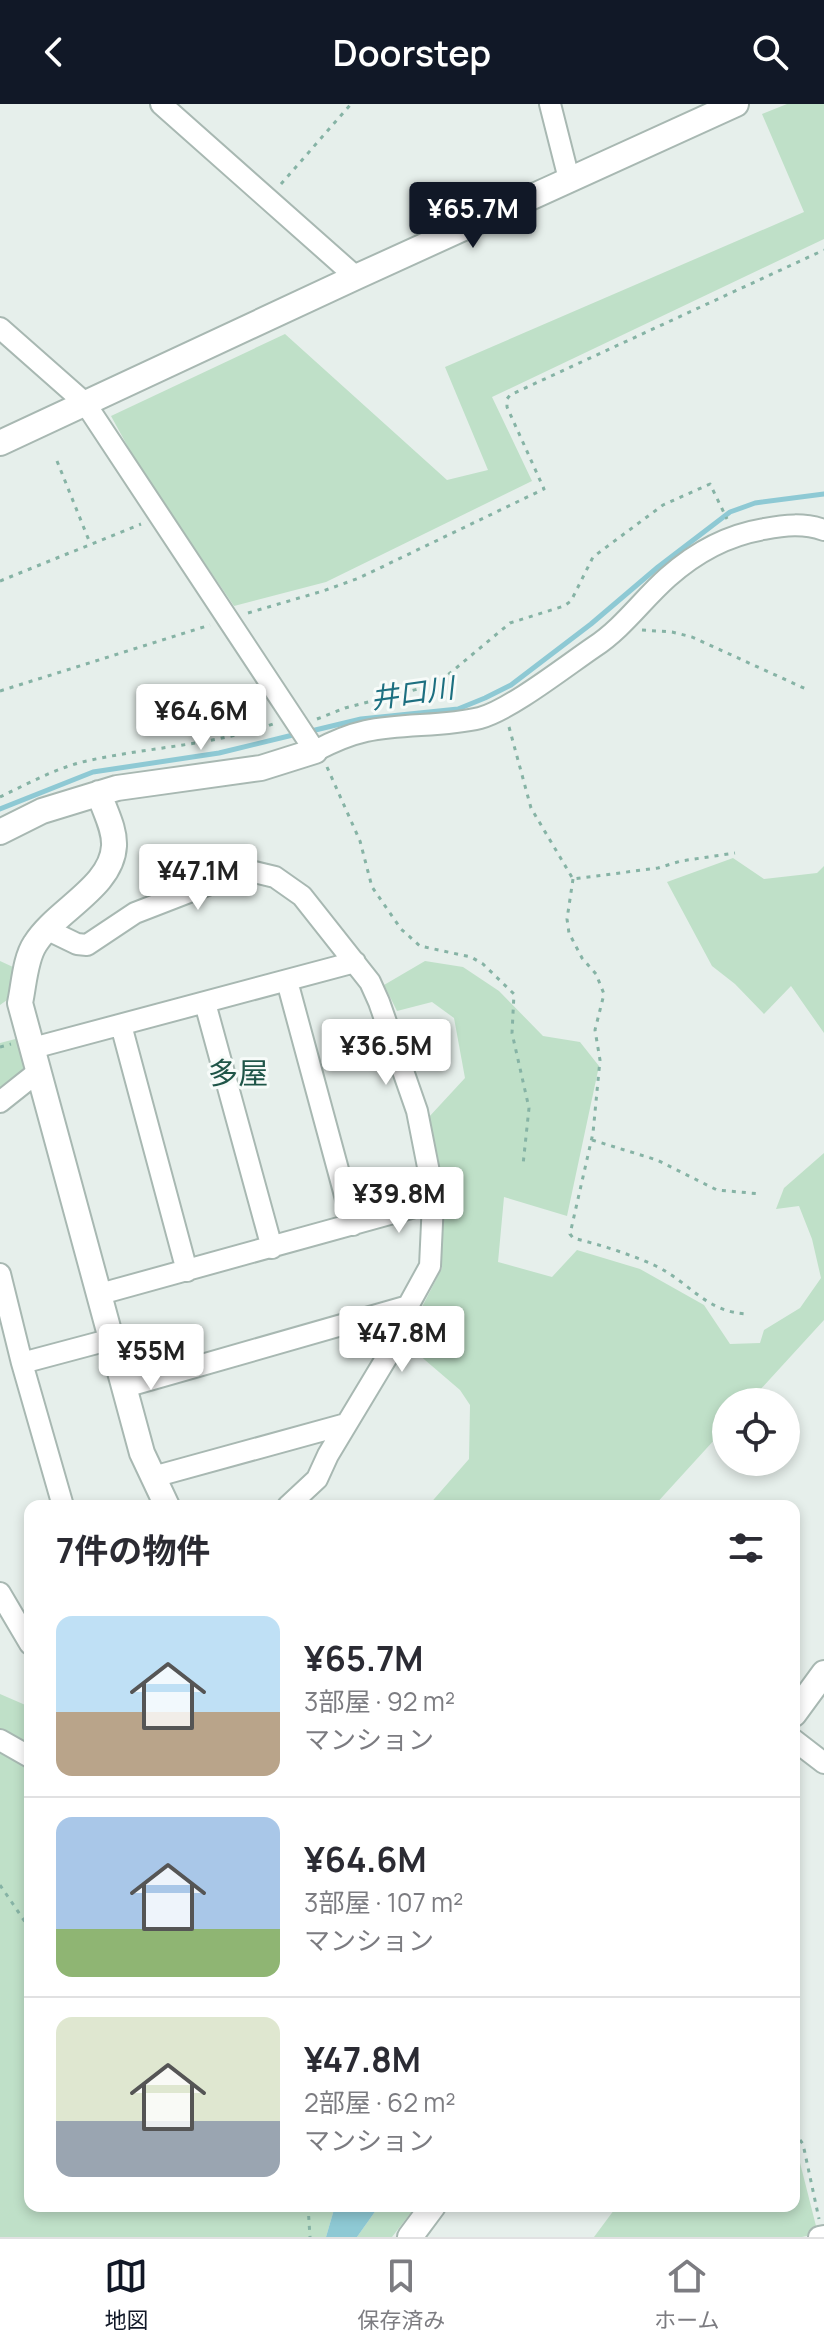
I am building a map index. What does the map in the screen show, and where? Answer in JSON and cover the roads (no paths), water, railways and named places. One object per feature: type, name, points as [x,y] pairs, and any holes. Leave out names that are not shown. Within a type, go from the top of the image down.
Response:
[{"type":"street","points":[[161,104],[356,277]]},
{"type":"street","points":[[550,104],[569,179]]},
{"type":"street","points":[[0,443],[736,104]]},
{"type":"street","points":[[0,328],[85,403],[315,751]]},
{"type":"street","points":[[0,832],[42,811],[99,793],[261,768],[369,730],[472,719],[500,709],[623,625],[668,577],[703,549],[735,536],[792,524],[824,530]]},
{"type":"street","points":[[99,793],[114,837],[111,862],[96,883],[46,929],[32,947],[20,1003],[142,1453],[164,1500]]},
{"type":"street","points":[[46,929],[77,944],[87,945],[135,913],[246,870],[275,877],[302,896],[370,982],[398,1051],[417,1111],[433,1202],[430,1266],[408,1306],[390,1352],[317,1479],[294,1500]]},
{"type":"street","points":[[0,1102],[36,1060],[121,1025],[355,962]]},
{"type":"street","points":[[287,981],[353,1225]]},
{"type":"street","points":[[205,1003],[272,1248]]},
{"type":"street","points":[[121,1025],[187,1271]]},
{"type":"street","points":[[100,1294],[433,1202]]},
{"type":"street","points":[[1,1286],[61,1500]]},
{"type":"street","points":[[125,1387],[408,1306]]},
{"type":"street","points":[[22,1363],[112,1339]]},
{"type":"street","points":[[153,1477],[346,1424]]},
{"type":"street","points":[[0,1593],[24,1634]]},
{"type":"street","points":[[800,1706],[824,1673]]},
{"type":"street","points":[[0,1740],[24,1754]]},
{"type":"street","points":[[800,1745],[824,1763]]},
{"type":"street","points":[[410,2237],[429,2212]]},
{"type":"water","points":[[333,2212],[375,2212],[357,2237],[326,2237]]},
{"type":"waterway","name":"井口川","points":[[307,732],[361,719],[458,709],[485,698],[511,685],[730,512],[755,503],[824,494]]},
{"type":"waterway","name":"井口川","points":[[0,809],[93,772],[219,753],[297,734]]},
{"type":"district","name":"多屋","points":[[238,1072]]}]
